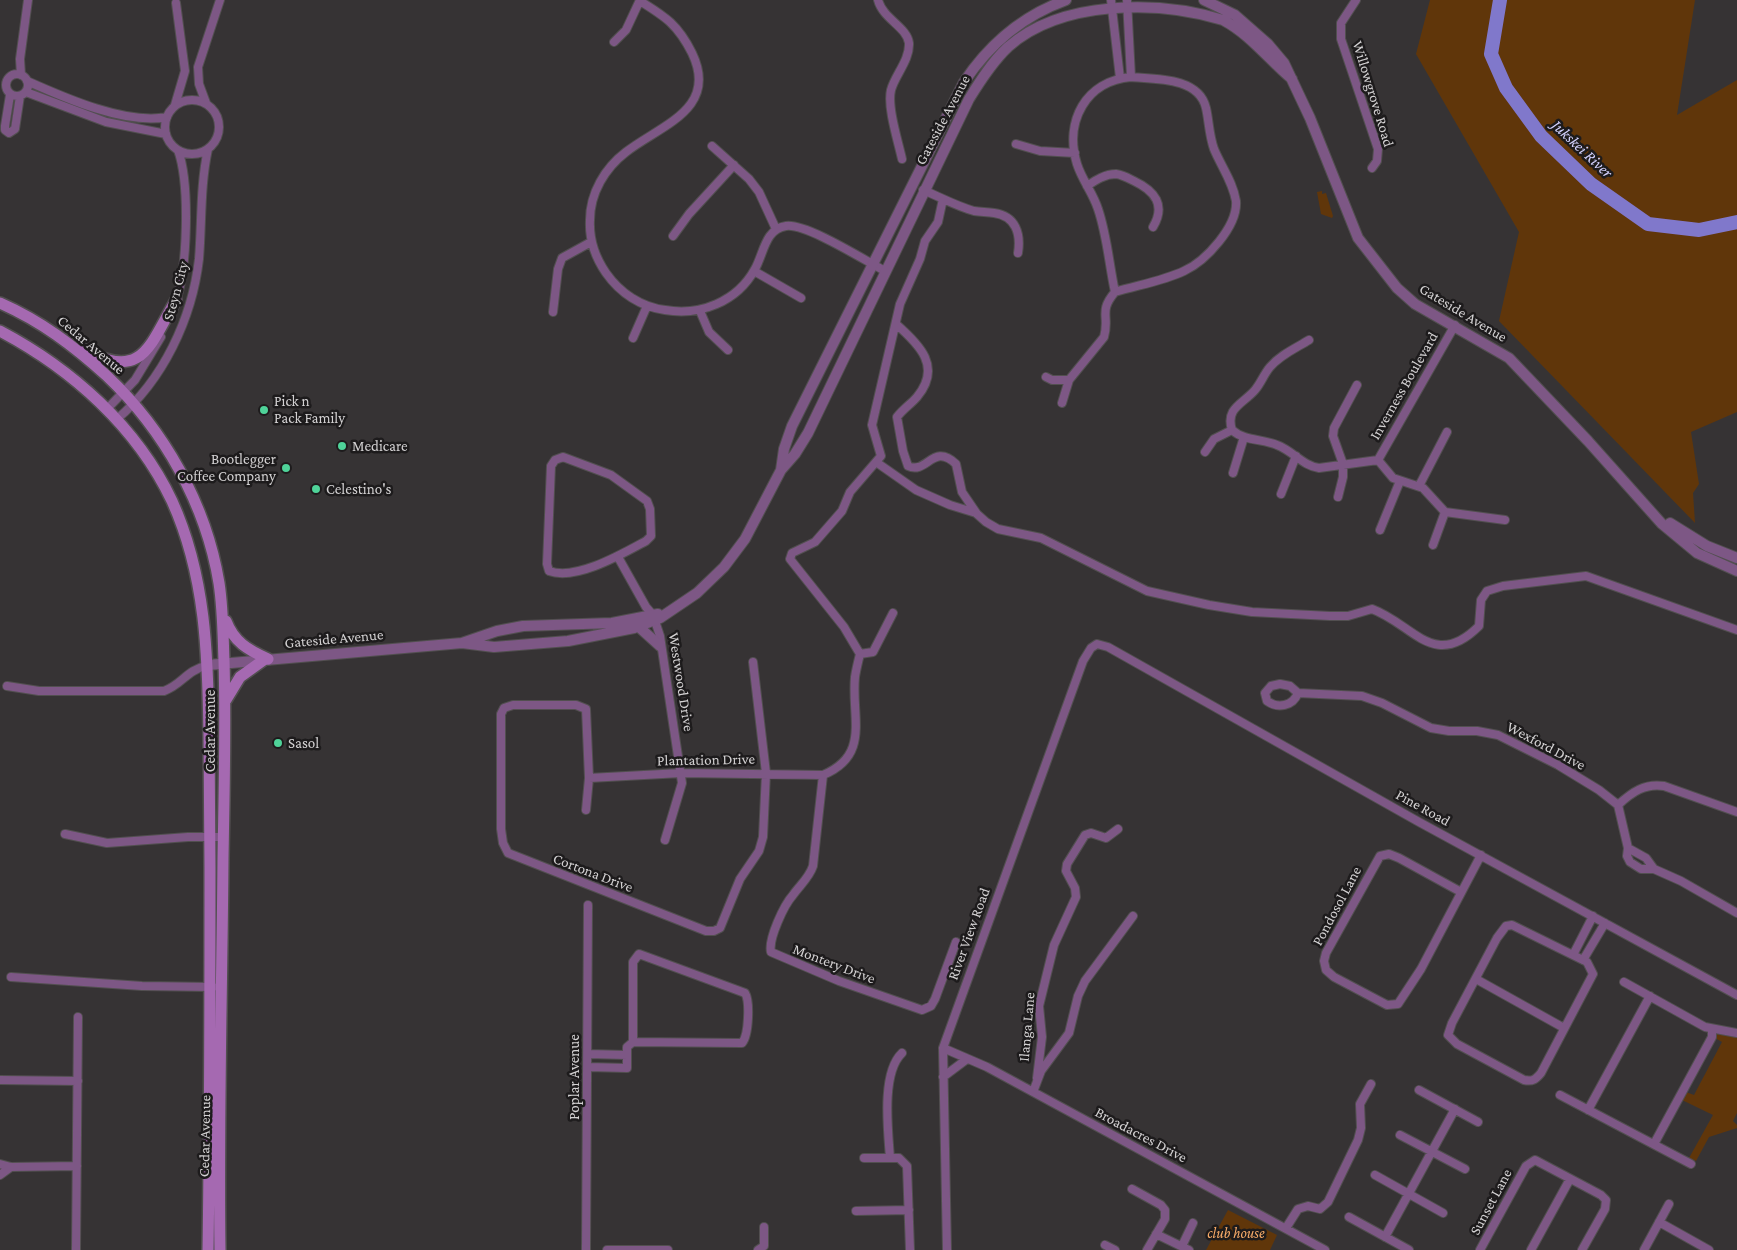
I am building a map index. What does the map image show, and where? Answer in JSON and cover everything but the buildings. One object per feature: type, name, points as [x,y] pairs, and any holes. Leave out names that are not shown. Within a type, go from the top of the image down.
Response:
[{"type":"main road","points":[[60,335],[102,359],[117,363],[128,362],[140,356],[146,350],[176,300]]},
{"type":"main road","name":"Cedar Avenue","points":[[0,303],[60,335],[135,404],[171,456],[197,506],[214,556],[223,612],[226,700],[222,986],[214,1183],[208,1250]]},
{"type":"main road","name":"Cedar Avenue","points":[[0,331],[40,354],[107,409],[144,452],[159,476],[185,536],[204,610],[208,665],[210,987],[214,1183],[220,1250]]},
{"type":"main road","points":[[223,612],[230,631],[240,644],[267,659],[240,677],[226,700]]},
{"type":"street","points":[[28,0],[20,59],[21,77],[23,94],[14,131],[9,132],[5,130],[6,93],[3,82],[21,77],[127,117],[146,120],[167,117]]},
{"type":"street","points":[[206,103],[199,84],[198,67],[220,0]]},
{"type":"street","points":[[614,42],[626,30],[640,0],[678,28],[700,73],[699,87],[678,119],[624,153],[596,188],[590,212],[591,242],[599,261],[611,280],[628,296],[647,306],[675,312],[700,311],[725,300],[737,291],[754,271],[770,234],[776,229],[785,226],[803,227],[885,271]]},
{"type":"street","points":[[878,0],[886,16],[901,29],[909,44],[906,59],[891,94],[902,159]]},
{"type":"street","name":"Gateside Avenue","points":[[781,470],[784,449],[792,426],[951,106],[976,64],[1010,30],[1032,15],[1066,0]]},
{"type":"street","name":"Gateside Avenue","points":[[1204,0],[1234,15],[1256,33],[1284,63],[1358,238],[1383,272],[1408,298],[1498,350],[1519,367],[1662,524],[1697,553],[1737,571]]},
{"type":"street","name":"Willowgrove Road","points":[[1356,0],[1342,23],[1341,39],[1378,149],[1377,161],[1372,168]]},
{"type":"street","points":[[1127,1],[1131,77]]},
{"type":"street","name":"Gateside Avenue","points":[[462,643],[481,647],[524,645],[607,635],[639,627],[697,593],[724,567],[755,521],[781,470],[795,454],[808,433],[969,99],[986,72],[1008,47],[1050,20],[1078,10],[1111,2],[1127,1],[1176,4],[1207,13],[1252,39],[1292,79]]},
{"type":"street","points":[[1111,2],[1120,78]]},
{"type":"street","points":[[175,105],[193,99],[206,103],[213,109],[220,125],[215,142],[208,149],[193,154],[178,150],[166,134],[167,117],[175,105],[185,71],[176,3]]},
{"type":"street","points":[[1114,26],[1127,24]]},
{"type":"street","points":[[1062,404],[1069,380],[1104,336],[1105,307],[1115,292],[1187,270],[1226,233],[1234,218],[1236,207],[1234,190],[1214,149],[1206,106],[1199,93],[1192,88],[1173,82],[1131,77],[1120,78],[1101,86],[1086,98],[1078,115],[1075,153],[1087,186],[1094,198],[1103,226],[1115,292]]},
{"type":"street","points":[[6,93],[23,94],[106,122],[166,134]]},
{"type":"street","points":[[1016,144],[1040,151],[1075,153]]},
{"type":"street","points":[[712,146],[734,165],[758,192],[776,229]]},
{"type":"street","name":"Steyn City","points":[[117,419],[135,404],[170,352],[190,302],[198,264],[202,186],[208,149]]},
{"type":"street","name":"Steyn City","points":[[107,409],[124,392],[155,349],[176,300],[183,264],[184,224],[183,175],[178,150]]},
{"type":"street","points":[[673,236],[734,165]]},
{"type":"street","points":[[1087,186],[1101,178],[1118,174],[1141,184],[1155,195],[1158,201],[1159,214],[1153,227]]},
{"type":"street","points":[[924,190],[974,210],[994,212],[1009,219],[1015,224],[1019,236],[1018,254]]},
{"type":"street","points":[[823,775],[836,770],[843,764],[849,755],[856,737],[858,717],[855,677],[860,654],[844,627],[790,559],[792,553],[815,542],[835,520],[842,511],[850,492],[881,456],[872,425],[900,304],[920,259],[925,241],[938,222],[943,199]]},
{"type":"street","points":[[552,312],[558,269],[562,258],[591,242]]},
{"type":"street","points":[[754,271],[801,298]]},
{"type":"street","points":[[634,338],[647,306]]},
{"type":"street","points":[[700,311],[709,332],[728,350]]},
{"type":"street","points":[[896,324],[917,345],[929,371],[927,383],[918,396],[898,417],[896,422],[905,460],[908,466],[912,468],[919,467],[936,456],[945,456],[951,460],[956,464],[962,492],[977,514]]},
{"type":"street","name":"Inverness Boulevard","points":[[1378,460],[1455,325]]},
{"type":"street","points":[[1309,340],[1270,366],[1256,389],[1235,407],[1230,419],[1232,430],[1244,437],[1278,445],[1312,467],[1378,460],[1389,475],[1400,481],[1419,486],[1427,491],[1445,512],[1505,520]]},
{"type":"street","points":[[1046,377],[1057,381],[1069,380]]},
{"type":"street","points":[[1338,497],[1343,477],[1343,464],[1334,444],[1334,428],[1357,385]]},
{"type":"street","points":[[1205,452],[1214,439],[1232,430]]},
{"type":"street","points":[[1419,486],[1447,432]]},
{"type":"street","points":[[1233,473],[1244,437]]},
{"type":"street","points":[[1281,494],[1296,456]]},
{"type":"street","points":[[563,457],[611,475],[647,501],[650,509],[651,536],[618,557],[598,566],[556,573],[549,571],[547,564],[551,466],[555,460],[563,457]]},
{"type":"street","points":[[876,462],[916,490],[950,505],[977,514],[998,529],[1041,538],[1147,591],[1209,605],[1297,615],[1348,616],[1372,609],[1432,644],[1441,645],[1473,631],[1480,623],[1481,600],[1487,591],[1503,586],[1586,576],[1737,630]]},
{"type":"street","points":[[1380,530],[1400,481]]},
{"type":"street","points":[[1433,545],[1445,512]]},
{"type":"street","name":"Gateside Avenue","points":[[1654,514],[1707,546],[1737,558]]},
{"type":"street","points":[[618,557],[646,608],[654,618]]},
{"type":"street","points":[[860,654],[873,652],[894,613]]},
{"type":"street","name":"Gateside Avenue","points":[[208,665],[462,643],[496,631],[523,626],[612,623],[654,618]]},
{"type":"street","name":"Westwood Drive","points":[[654,618],[682,788],[665,840]]},
{"type":"street","points":[[639,627],[660,646]]},
{"type":"street","name":"Pine Road","points":[[1097,644],[1108,647],[1737,995]]},
{"type":"street","name":"River View Road","points":[[947,1250],[943,1048],[1083,661],[1091,648],[1097,644]]},
{"type":"street","name":"Cortona Drive","points":[[586,810],[589,778],[586,711],[584,707],[513,705],[504,708],[501,714],[501,829],[502,843],[508,853],[711,932],[717,930],[722,924],[740,878],[762,844],[766,773],[752,662]]},
{"type":"street","points":[[8,686],[39,691],[164,691],[173,687],[193,669],[208,665]]},
{"type":"street","name":"Wexford Drive","points":[[1298,693],[1362,696],[1382,703],[1431,728],[1449,731],[1477,731],[1498,736],[1558,765],[1599,790],[1618,805]]},
{"type":"street","name":"Plantation Drive","points":[[589,778],[681,773],[823,775]]},
{"type":"street","name":"Montery Drive","points":[[823,775],[813,866],[807,878],[787,904],[771,942],[771,952],[815,972],[914,1009],[922,1010],[931,1006],[936,999],[956,942]]},
{"type":"street","points":[[1654,869],[1645,870],[1630,862],[1627,856],[1628,848],[1618,805],[1639,789],[1654,785],[1664,786],[1737,812]]},
{"type":"street","name":"Ilanga Lane","points":[[1033,1092],[1037,1078],[1042,1037],[1039,1008],[1054,945],[1072,909],[1076,894],[1066,868],[1068,860],[1082,838],[1091,833],[1106,838],[1118,829]]},
{"type":"street","points":[[65,834],[107,844],[210,836],[223,837]]},
{"type":"street","points":[[1628,848],[1646,858],[1654,869],[1681,881],[1737,913]]},
{"type":"street","name":"Pondosol Lane","points":[[1461,892],[1400,858],[1388,854],[1380,856],[1326,953],[1324,961],[1326,970],[1334,977],[1387,1005],[1398,1004],[1417,975],[1481,855]]},
{"type":"street","name":"Poplar Avenue","points":[[586,1250],[588,904]]},
{"type":"street","name":"Ilanga Lane","points":[[1037,1078],[1067,1037],[1079,993],[1088,976],[1133,916]]},
{"type":"street","points":[[1573,955],[1593,916]]},
{"type":"street","points":[[1583,960],[1605,923]]},
{"type":"street","points":[[1509,925],[1523,928],[1573,955],[1590,966],[1592,978],[1541,1073],[1531,1081],[1524,1080],[1457,1044],[1448,1037],[1448,1032],[1503,929],[1509,925]]},
{"type":"street","points":[[588,1067],[627,1068],[627,1047],[633,1042],[740,1044],[745,1038],[749,1003],[747,996],[745,993],[639,954],[633,962],[633,1042]]},
{"type":"street","points":[[11,977],[134,986],[222,986]]},
{"type":"street","points":[[1476,979],[1564,1028]]},
{"type":"street","points":[[1624,982],[1705,1027],[1737,1033]]},
{"type":"street","points":[[1588,1110],[1650,996]]},
{"type":"street","points":[[76,1250],[78,1017]]},
{"type":"street","points":[[1654,1144],[1712,1037],[1712,1029]]},
{"type":"street","name":"Broadacres Drive","points":[[943,1048],[1033,1092],[1325,1250]]},
{"type":"street","points":[[890,1158],[888,1088],[893,1065],[902,1053]]},
{"type":"street","points":[[588,1054],[627,1055]]},
{"type":"street","points":[[943,1077],[968,1059]]},
{"type":"street","points":[[0,1080],[78,1080]]},
{"type":"street","points":[[1286,1228],[1298,1209],[1308,1206],[1320,1209],[1328,1202],[1358,1140],[1361,1128],[1360,1104],[1370,1084]]},
{"type":"street","points":[[1419,1090],[1478,1122]]},
{"type":"street","points":[[1560,1095],[1691,1164]]},
{"type":"street","points":[[1385,1237],[1454,1109]]},
{"type":"street","points":[[1400,1135],[1466,1169]]},
{"type":"street","points":[[864,1158],[899,1158],[907,1166],[910,1250]]},
{"type":"street","name":"Sunset Lane","points":[[1480,1250],[1529,1162],[1535,1160],[1601,1195],[1607,1202],[1582,1250]]},
{"type":"street","points":[[0,1164],[11,1167],[76,1166]]},
{"type":"street","points":[[0,1174],[11,1167]]},
{"type":"street","points":[[1375,1175],[1442,1213]]},
{"type":"street","points":[[1531,1250],[1570,1179]]},
{"type":"street","points":[[1132,1189],[1161,1205],[1165,1210],[1165,1219],[1147,1250]]},
{"type":"street","points":[[1644,1250],[1669,1204]]},
{"type":"street","points":[[856,1211],[909,1210]]},
{"type":"street","points":[[1349,1216],[1409,1250]]},
{"type":"street","points":[[1659,1222],[1709,1250]]},
{"type":"street","points":[[1156,1234],[1185,1248],[1193,1223]]},
{"type":"street","points":[[758,1250],[764,1242],[764,1227]]},
{"type":"street","points":[[1105,1245],[1115,1250]]},
{"type":"street","points":[[607,1250],[668,1250]]},
{"type":"green space","points":[[1430,0],[1695,0],[1677,115],[1737,80],[1737,412],[1691,432],[1699,484],[1693,493],[1695,523],[1499,321],[1519,232],[1416,54]]},
{"type":"green space","points":[[1322,191],[1322,194],[1326,193],[1332,218],[1321,214],[1317,192]]},
{"type":"green space","points":[[1717,1034],[1737,1037],[1737,1113],[1733,1121],[1737,1128],[1709,1137],[1696,1161],[1689,1158],[1713,1115],[1682,1100],[1686,1092],[1694,1095],[1722,1042],[1715,1038]]},
{"type":"green space","name":"club house","points":[[1228,1210],[1277,1235],[1270,1250],[1206,1250]]},
{"type":"waterway","name":"Jukskei River","points":[[1500,0],[1491,54],[1506,88],[1541,136],[1591,184],[1648,224],[1699,230],[1737,222]]},
{"type":"place","name":"Pick n Pack Family","points":[[264,410]]},
{"type":"place","name":"Medicare","points":[[342,446]]},
{"type":"place","name":"Bootlegger Coffee Company","points":[[286,468]]},
{"type":"place","name":"Celestino's","points":[[316,489]]},
{"type":"place","name":"Sasol","points":[[278,743]]}]
